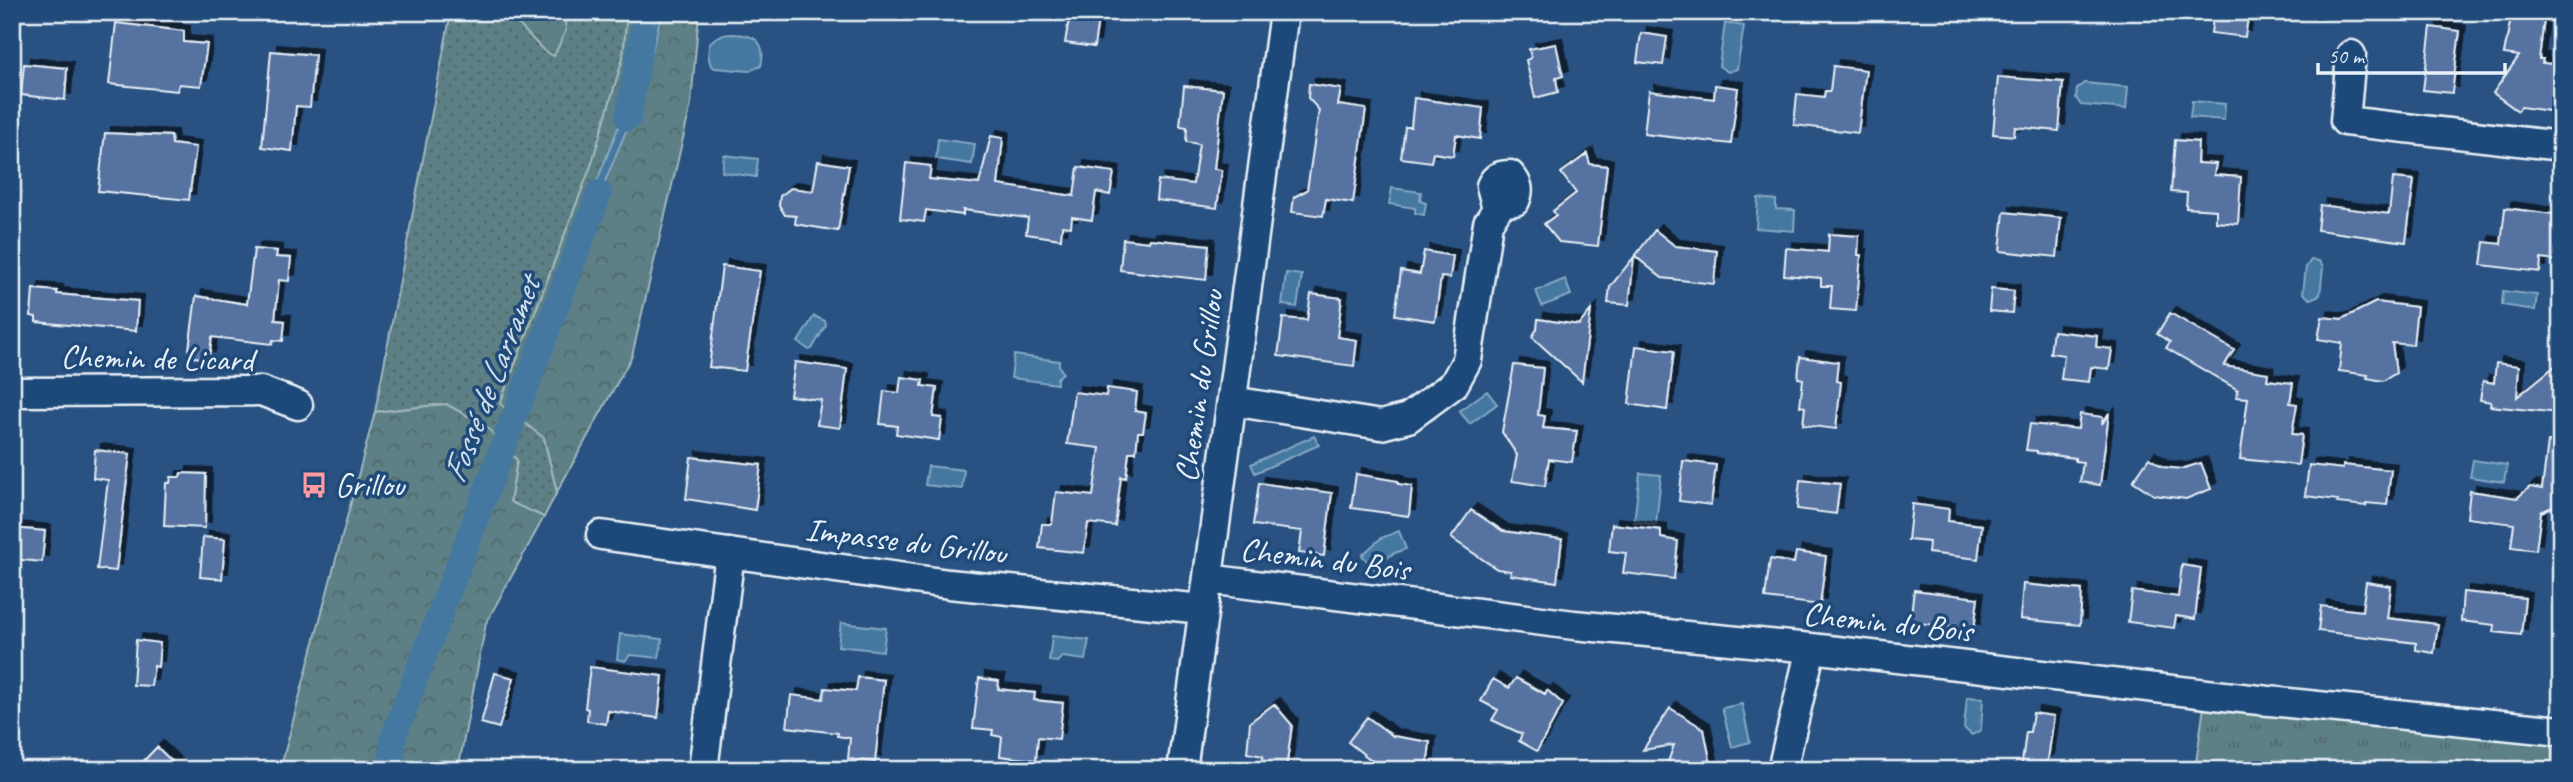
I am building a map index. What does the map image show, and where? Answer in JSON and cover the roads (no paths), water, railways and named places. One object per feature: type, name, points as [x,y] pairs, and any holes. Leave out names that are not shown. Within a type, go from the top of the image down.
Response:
[{"type":"street","name":"Chemin du Grillou","points":[[1182,770],[1284,12]]},
{"type":"street","points":[[2351,55],[2345,121],[2561,146]]},
{"type":"street","points":[[1232,401],[1381,425],[1408,418],[1454,384],[1467,360],[1488,223],[1501,204]]},
{"type":"street","name":"Chemin de Licard","points":[[12,392],[261,391],[298,405]]},
{"type":"street","name":"Impasse du Grillou","points":[[601,535],[949,584],[1203,609]]},
{"type":"street","points":[[703,770],[730,553]]},
{"type":"street","name":"Chemin du Bois","points":[[1208,579],[1574,625],[1811,648],[2250,699],[2561,731]]},
{"type":"street","points":[[1782,770],[1811,648]]},
{"type":"water","points":[[651,12],[662,12],[640,98],[588,222],[531,371],[523,371],[628,102],[642,57]]},
{"type":"water","points":[[1725,23],[1744,26],[1737,69],[1728,72],[1719,66]]},
{"type":"water","points":[[747,35],[757,41],[762,50],[761,66],[749,71],[711,66],[708,52],[711,42],[718,36]]},
{"type":"water","points":[[2084,83],[2128,87],[2126,109],[2081,105],[2076,98],[2077,89]]},
{"type":"water","points":[[2192,101],[2225,104],[2224,120],[2190,117]]},
{"type":"water","points":[[938,139],[975,144],[972,164],[936,159]]},
{"type":"water","points":[[724,155],[758,159],[756,177],[722,172]]},
{"type":"water","points":[[1392,188],[1421,192],[1420,201],[1426,203],[1424,215],[1415,213],[1415,208],[1389,204]]},
{"type":"water","points":[[1758,198],[1776,200],[1776,209],[1795,210],[1794,231],[1756,228]]},
{"type":"water","points":[[2311,260],[2319,261],[2323,267],[2320,295],[2310,299],[2303,293],[2306,267]]},
{"type":"water","points":[[1286,273],[1302,275],[1297,307],[1282,305]]},
{"type":"water","points":[[1565,279],[1571,295],[1542,306],[1536,291]]},
{"type":"water","points":[[2503,291],[2537,295],[2535,310],[2502,305]]},
{"type":"water","points":[[814,316],[825,321],[826,325],[809,350],[798,342]]},
{"type":"water","points":[[1014,355],[1059,361],[1063,373],[1057,378],[1057,384],[1011,378]]},
{"type":"water","points":[[1487,391],[1497,404],[1470,424],[1459,411]]},
{"type":"water","points":[[1314,436],[1319,445],[1255,473],[1251,464]]},
{"type":"water","points":[[2473,460],[2507,465],[2504,482],[2470,477]]},
{"type":"water","points":[[928,466],[964,470],[962,489],[925,485]]},
{"type":"water","points":[[1640,473],[1661,475],[1656,525],[1634,522]]},
{"type":"water","points":[[1399,531],[1406,549],[1392,554],[1374,569],[1362,555],[1381,538]]},
{"type":"water","points":[[841,623],[886,628],[883,651],[838,646]]},
{"type":"water","points":[[620,634],[662,639],[659,658],[630,655],[625,661],[617,659]]},
{"type":"water","points":[[1052,636],[1089,640],[1085,660],[1062,657],[1057,662],[1049,661]]},
{"type":"water","points":[[1967,697],[1983,698],[1981,730],[1972,735],[1964,728]]},
{"type":"water","points":[[1742,704],[1750,742],[1732,747],[1722,708]]},
{"type":"waterway","name":"Fossé de Larramet","points":[[628,118],[646,12]]},
{"type":"waterway","name":"Fossé de Larramet","points":[[391,770],[393,738],[599,193]]},
{"type":"place","name":"Grillou","points":[[314,485]]}]
